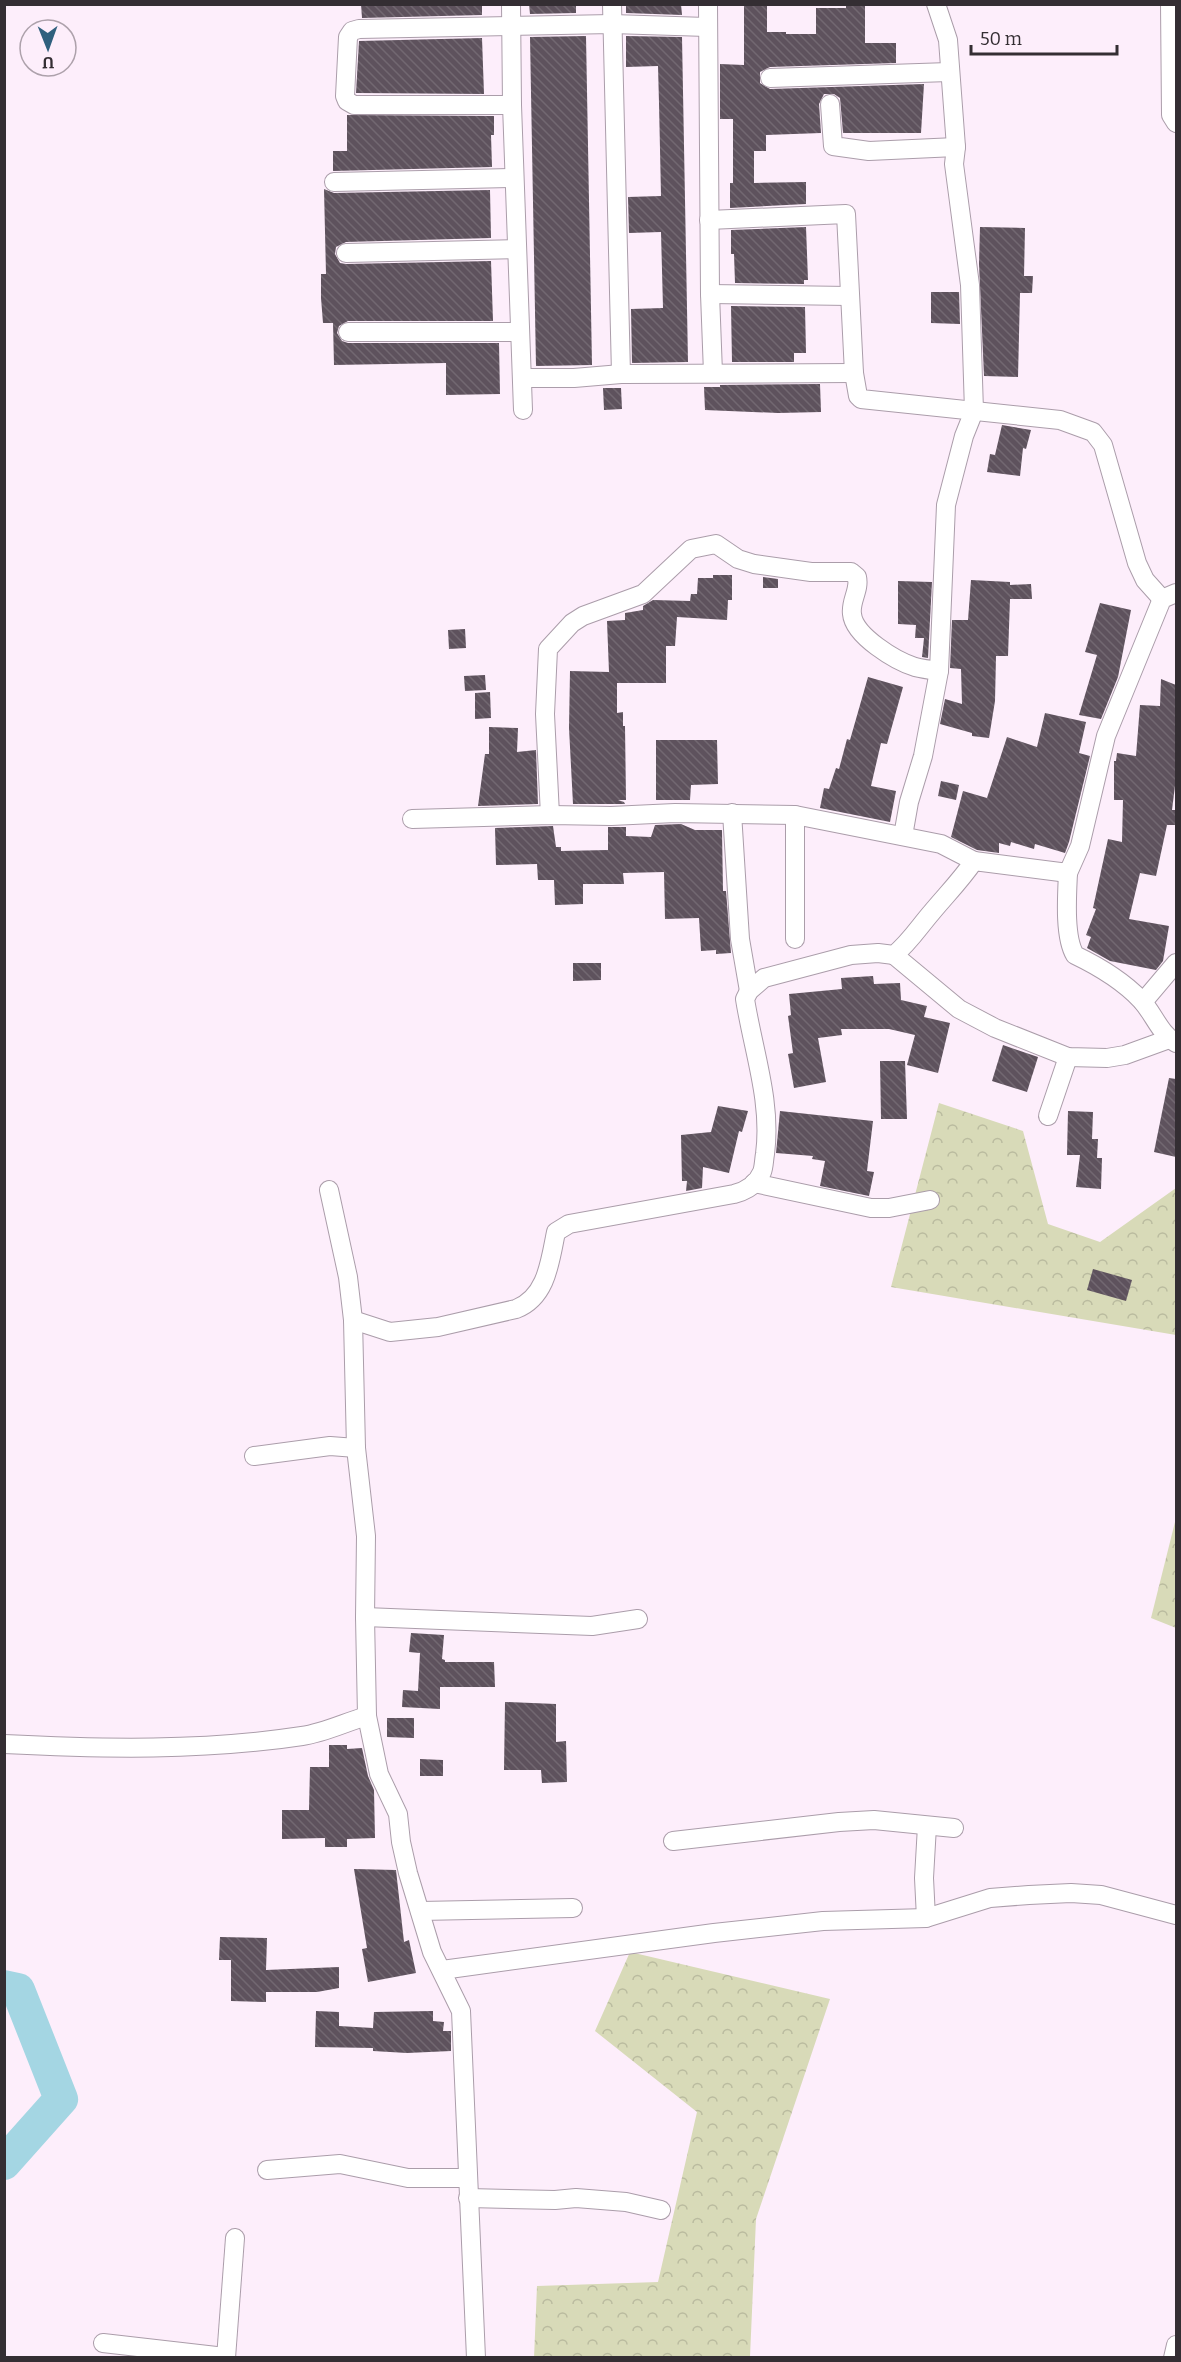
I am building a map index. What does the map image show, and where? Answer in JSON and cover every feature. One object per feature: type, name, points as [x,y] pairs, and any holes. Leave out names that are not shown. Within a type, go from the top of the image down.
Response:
[{"type":"street","points":[[511,4],[518,332],[523,410]]},
{"type":"street","points":[[612,4],[621,374]]},
{"type":"street","points":[[708,4],[709,220],[713,374]]},
{"type":"street","points":[[903,836],[909,802],[923,756],[939,671],[946,505],[964,436],[974,411],[970,285],[960,224],[954,164],[956,147],[948,40],[936,4]]},
{"type":"street","points":[[1170,4],[1171,115],[1176,123]]},
{"type":"street","points":[[512,105],[354,105],[347,101],[345,96],[346,43],[352,31],[359,29],[612,24],[707,27]]},
{"type":"street","points":[[770,78],[949,72]]},
{"type":"street","points":[[830,104],[833,146],[869,151],[956,147]]},
{"type":"street","points":[[333,182],[514,178]]},
{"type":"street","points":[[353,1320],[390,1332],[438,1327],[516,1309],[528,1304],[542,1285],[556,1232],[560,1228],[580,1222],[734,1194],[754,1184],[762,1172],[767,1112],[745,999],[749,991],[764,978],[851,956],[878,953],[894,955],[959,1009],[995,1028],[1068,1057],[1107,1058],[1173,1041],[1143,1002],[1123,982],[1075,955],[1071,948],[1066,913],[1068,873],[1080,846],[1106,736],[1169,596],[1145,580],[1137,563],[1103,445],[1093,432],[1060,420],[861,399],[856,393],[854,373],[846,214],[709,220]]},
{"type":"street","points":[[346,253],[517,249]]},
{"type":"street","points":[[710,294],[849,296]]},
{"type":"street","points":[[348,332],[518,332]]},
{"type":"street","points":[[522,378],[574,378],[621,374],[854,373]]},
{"type":"street","points":[[550,815],[545,714],[548,648],[572,623],[583,616],[642,594],[690,549],[716,544],[738,559],[754,564],[811,572],[851,572],[857,577],[858,588],[851,612],[854,621],[866,638],[914,667],[939,671]]},
{"type":"street","points":[[412,819],[732,813],[795,815],[941,844],[974,861],[1068,873]]},
{"type":"street","points":[[732,813],[740,939],[749,991]]},
{"type":"street","points":[[795,815],[795,939]]},
{"type":"street","points":[[894,955],[956,887],[974,861]]},
{"type":"street","points":[[1143,1002],[1176,963]]},
{"type":"street","points":[[1048,1116],[1068,1057]]},
{"type":"street","points":[[754,1184],[871,1208],[889,1208],[930,1200]]},
{"type":"street","points":[[329,1190],[348,1277],[353,1320],[356,1448],[366,1536],[367,1716],[379,1774],[398,1814],[401,1842],[432,1952],[461,2011],[476,2358]]},
{"type":"street","points":[[254,1456],[330,1446],[356,1448]]},
{"type":"street","points":[[365,1617],[592,1626],[638,1619]]},
{"type":"street","points":[[4,1744],[103,1748],[230,1743],[304,1736],[367,1716]]},
{"type":"street","points":[[673,1841],[874,1820],[954,1828]]},
{"type":"street","points":[[926,1918],[924,1878],[927,1826]]},
{"type":"street","points":[[442,1970],[736,1930],[823,1921],[926,1918],[990,1898],[1071,1893],[1101,1895],[1176,1915]]},
{"type":"street","points":[[420,1911],[573,1908]]},
{"type":"street","points":[[267,2170],[340,2164],[408,2178],[467,2178]]},
{"type":"street","points":[[468,2198],[555,2200],[584,2198],[626,2202],[661,2210]]},
{"type":"street","points":[[103,2343],[226,2357],[235,2238]]},
{"type":"street","points":[[1173,2358],[1176,2345]]},
{"type":"green space","points":[[939,1103],[1023,1131],[1048,1224],[1100,1242],[1176,1188],[1176,1335],[891,1287]]},
{"type":"green space","points":[[1176,1518],[1176,1628],[1151,1618]]},
{"type":"green space","points":[[630,1952],[830,1999],[756,2219],[750,2357],[534,2358],[537,2286],[658,2282],[697,2112],[595,2031]]},
{"type":"building","points":[[361,4],[482,4],[482,15],[362,18]]},
{"type":"building","points":[[529,4],[576,4],[576,13],[530,14]]},
{"type":"building","points":[[626,4],[681,4],[682,15],[626,13]]},
{"type":"building","points":[[744,4],[767,4],[767,32],[816,34],[816,8],[846,8],[846,4],[865,4],[865,43],[896,43],[896,63],[770,67],[760,72],[760,83],[770,89],[924,84],[921,133],[843,133],[840,98],[834,94],[824,94],[819,104],[821,133],[766,135],[766,151],[754,151],[754,183],[806,182],[806,204],[730,208],[730,183],[733,183],[733,119],[720,119],[720,64],[744,65]]},
{"type":"building","points":[[586,36],[592,365],[536,366],[530,37]]},
{"type":"building","points":[[626,36],[682,37],[688,362],[632,363],[631,309],[663,308],[661,232],[629,233],[628,197],[661,196],[658,66],[626,67]]},
{"type":"building","points":[[482,38],[484,94],[356,93],[359,41]]},
{"type":"building","points":[[347,115],[494,116],[494,135],[491,135],[492,167],[333,171],[333,151],[347,151]]},
{"type":"building","points":[[324,189],[334,193],[490,190],[491,238],[346,242],[336,247],[335,254],[340,263],[346,264],[491,261],[493,321],[348,321],[339,326],[337,333],[342,341],[348,343],[499,343],[500,394],[446,395],[446,363],[334,365],[333,323],[323,323],[321,298],[321,274],[326,274]]},
{"type":"building","points":[[806,227],[808,280],[804,280],[804,284],[735,283],[734,254],[731,254],[731,230]]},
{"type":"building","points":[[980,227],[1025,228],[1024,276],[1033,276],[1032,293],[1020,293],[1018,377],[984,376],[979,264]]},
{"type":"building","points":[[931,292],[959,292],[960,324],[931,323]]},
{"type":"building","points":[[731,306],[805,307],[806,353],[794,353],[794,362],[732,362]]},
{"type":"building","points":[[820,384],[821,412],[705,410],[704,387]]},
{"type":"building","points":[[603,388],[621,388],[622,409],[604,410]]},
{"type":"building","points":[[1002,425],[1031,430],[1026,449],[1023,448],[1020,476],[987,472],[990,454],[995,455]]},
{"type":"building","points":[[713,575],[732,575],[732,600],[728,600],[727,620],[677,617],[675,646],[666,646],[666,683],[617,683],[617,713],[623,712],[623,726],[625,726],[626,800],[618,800],[625,804],[573,804],[569,728],[570,671],[609,672],[607,621],[625,620],[625,613],[643,610],[643,606],[653,600],[690,601],[691,594],[697,594],[698,578],[713,578]]},
{"type":"building","points":[[763,577],[778,579],[778,588],[763,588]]},
{"type":"building","points":[[971,580],[1010,582],[1010,585],[1031,584],[1032,599],[1010,599],[1008,656],[996,656],[995,701],[989,738],[972,736],[972,733],[940,724],[945,699],[962,704],[961,669],[950,668],[952,620],[968,620]]},
{"type":"building","points":[[898,581],[932,582],[928,658],[922,657],[924,638],[915,638],[916,625],[898,624]]},
{"type":"building","points":[[1100,603],[1131,610],[1118,677],[1101,719],[1079,715],[1097,655],[1085,652]]},
{"type":"building","points":[[465,629],[466,648],[449,649],[448,630]]},
{"type":"building","points":[[485,675],[486,690],[465,691],[464,676]]},
{"type":"building","points":[[868,677],[903,687],[887,744],[881,743],[871,786],[896,791],[890,822],[820,808],[824,788],[829,789],[836,768],[839,769],[847,739],[850,740]]},
{"type":"building","points":[[1161,679],[1176,685],[1176,778],[1172,810],[1176,810],[1176,825],[1167,825],[1156,876],[1140,873],[1129,919],[1169,926],[1163,961],[1156,970],[1110,961],[1087,948],[1091,937],[1086,935],[1096,909],[1093,908],[1108,839],[1122,842],[1123,800],[1114,800],[1114,761],[1116,761],[1117,753],[1136,756],[1140,705],[1160,706]]},
{"type":"building","points":[[490,692],[491,718],[475,719],[475,693]]},
{"type":"building","points":[[1045,713],[1086,722],[1079,753],[1090,756],[1065,853],[1035,844],[1034,849],[1011,842],[1010,846],[999,843],[999,853],[977,850],[951,837],[963,791],[987,798],[1007,737],[1037,747]]},
{"type":"building","points":[[489,727],[518,728],[517,752],[536,750],[538,804],[478,806],[485,754],[489,754]]},
{"type":"building","points":[[656,740],[717,740],[718,784],[691,785],[690,800],[656,800]]},
{"type":"building","points":[[941,781],[959,785],[956,800],[938,796]]},
{"type":"building","points":[[681,824],[695,830],[722,830],[723,891],[726,891],[731,953],[716,954],[716,950],[701,951],[699,918],[665,919],[664,872],[623,873],[624,884],[583,884],[583,904],[555,905],[554,880],[538,880],[537,864],[496,865],[495,828],[553,826],[556,847],[561,847],[561,851],[608,850],[608,827],[626,827],[626,836],[651,837],[655,825]]},
{"type":"building","points":[[573,963],[601,963],[601,980],[573,981]]},
{"type":"building","points":[[873,976],[874,984],[900,983],[901,1000],[927,1006],[924,1017],[950,1023],[938,1073],[907,1065],[915,1035],[889,1029],[841,1029],[842,1035],[818,1038],[826,1082],[794,1088],[788,1054],[793,1053],[788,1016],[791,1015],[789,994],[842,989],[841,978]]},
{"type":"building","points":[[1003,1045],[1038,1057],[1027,1092],[992,1081]]},
{"type":"building","points":[[880,1061],[905,1061],[907,1119],[881,1119]]},
{"type":"building","points":[[1169,1078],[1176,1079],[1176,1157],[1154,1152]]},
{"type":"building","points":[[718,1106],[748,1111],[742,1132],[739,1131],[729,1173],[703,1167],[702,1188],[686,1191],[687,1181],[682,1181],[681,1135],[711,1132]]},
{"type":"building","points":[[780,1111],[873,1121],[867,1171],[874,1172],[869,1196],[820,1186],[825,1161],[812,1159],[813,1156],[776,1153]]},
{"type":"building","points":[[1068,1111],[1093,1112],[1092,1139],[1098,1139],[1097,1158],[1102,1158],[1101,1189],[1076,1187],[1080,1155],[1067,1155]]},
{"type":"building","points":[[1093,1269],[1132,1280],[1126,1301],[1087,1290]]},
{"type":"building","points":[[411,1633],[444,1635],[442,1659],[445,1662],[494,1662],[495,1687],[440,1687],[440,1709],[402,1707],[403,1690],[418,1691],[420,1653],[409,1652]]},
{"type":"building","points":[[505,1702],[556,1704],[556,1742],[566,1741],[567,1782],[542,1783],[541,1770],[504,1770]]},
{"type":"building","points":[[387,1718],[414,1718],[414,1738],[387,1737]]},
{"type":"building","points":[[329,1745],[347,1745],[347,1749],[362,1748],[368,1776],[374,1790],[375,1838],[347,1839],[347,1847],[325,1847],[325,1838],[282,1839],[282,1810],[309,1810],[310,1767],[329,1767]]},
{"type":"building","points":[[420,1759],[443,1760],[443,1776],[420,1776]]},
{"type":"building","points":[[354,1869],[396,1870],[404,1942],[409,1940],[416,1973],[368,1982],[362,1949],[367,1948]]},
{"type":"building","points":[[220,1937],[267,1938],[266,1970],[339,1967],[339,1988],[317,1992],[266,1992],[266,2002],[231,2001],[231,1960],[219,1960]]},
{"type":"building","points":[[316,2011],[339,2012],[339,2026],[373,2028],[374,2012],[433,2011],[433,2021],[444,2022],[443,2031],[451,2031],[451,2051],[407,2053],[373,2051],[373,2048],[315,2047]]},
{"type":"waterway","points":[[4,1987],[18,1990],[61,2099],[4,2163]]}]
